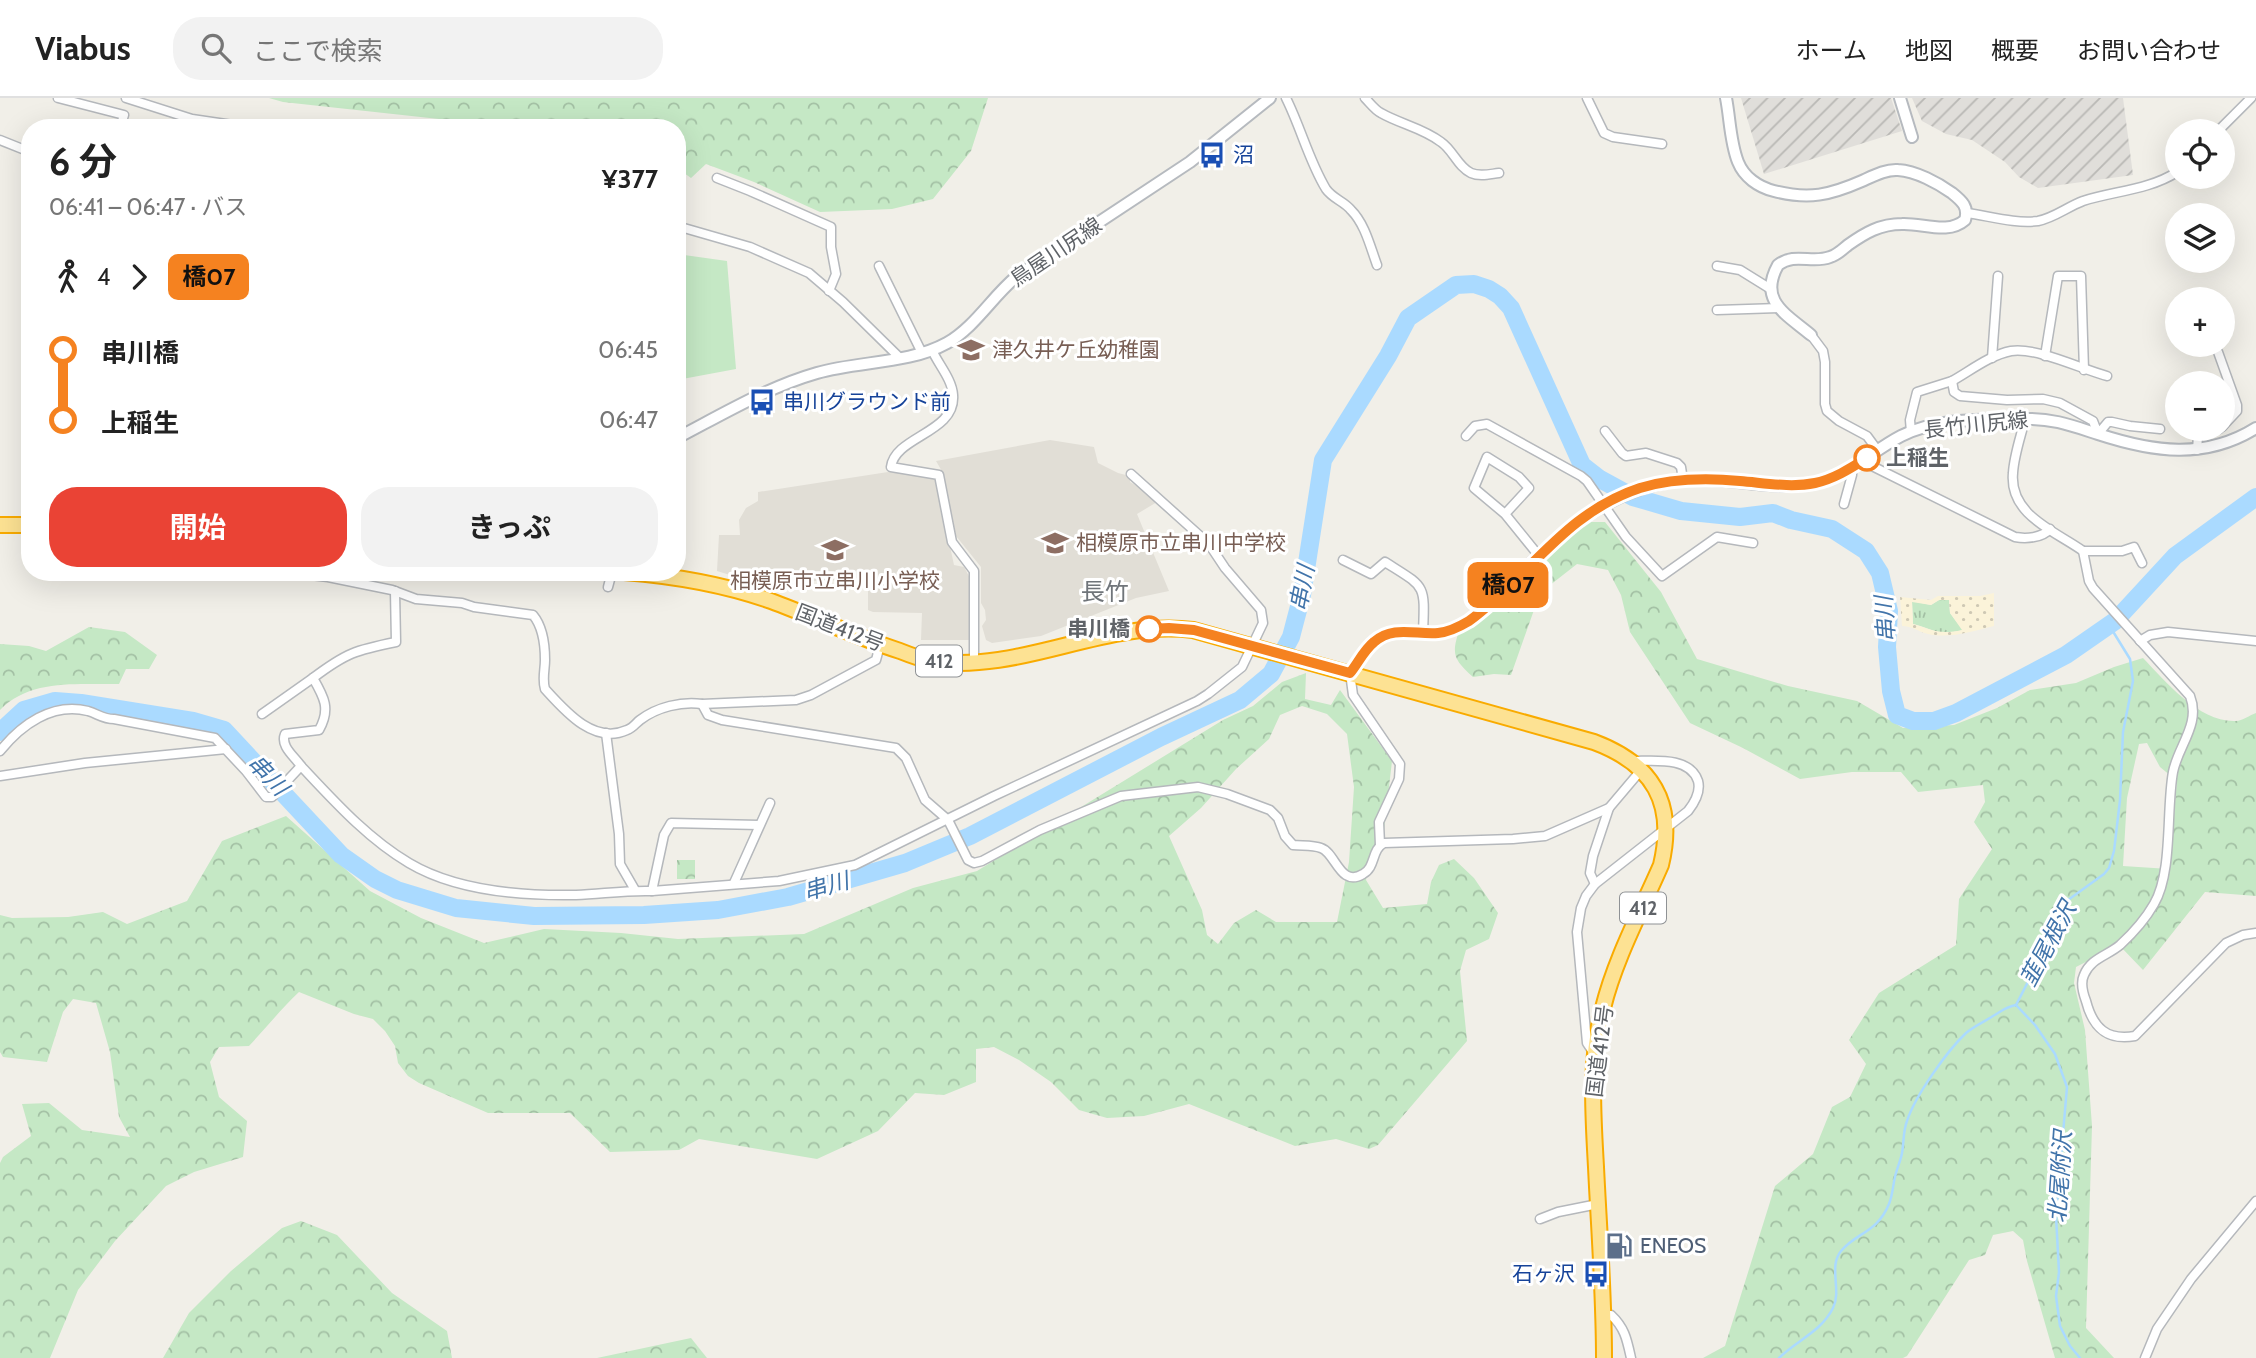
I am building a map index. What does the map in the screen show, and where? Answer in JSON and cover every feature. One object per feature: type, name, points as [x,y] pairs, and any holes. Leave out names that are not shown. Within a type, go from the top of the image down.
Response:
[{"type":"highway","points":[[0,525],[21,525]]},
{"type":"highway","name":"国道412号","points":[[686,580],[724,586],[771,601],[880,645],[929,661],[1002,661],[1123,632],[1160,628],[1194,630],[1256,648]]},
{"type":"highway","name":"412","points":[[1256,648],[1594,742],[1616,750],[1637,765]]},
{"type":"highway","name":"国道412号","points":[[1604,1358],[1593,1102],[1595,1055],[1600,1019],[1609,985],[1661,865],[1667,827],[1654,783],[1637,765]]},
{"type":"main road","points":[[1726,98],[1737,161],[1746,176],[1761,187],[1792,195],[1812,196],[1835,192],[1884,172],[1899,170],[1942,186],[1960,200],[1967,214],[1965,220],[1954,227],[1889,225],[1865,233],[1826,259],[1789,258],[1777,265],[1769,288],[1774,303],[1811,335]]},
{"type":"main road","points":[[1900,98],[1912,137]]},
{"type":"main road","name":"鳥屋川尻線","points":[[686,434],[793,380],[826,370],[927,351],[961,334],[999,292],[1021,273],[1191,162],[1264,100]]},
{"type":"main road","name":"長竹川尻線","points":[[1350,673],[1370,646],[1381,637],[1401,631],[1444,632],[1469,621],[1573,525],[1604,503],[1638,489],[1678,480],[1712,479],[1798,485],[1824,481],[1911,432],[1946,423],[2025,419],[2060,421],[2098,434],[2178,451],[2197,450],[2232,441],[2256,428]]},
{"type":"street","points":[[126,98],[192,119]]},
{"type":"street","points":[[1286,98],[1311,160],[1327,190],[1357,217],[1377,265]]},
{"type":"street","points":[[1365,98],[1380,112],[1440,141],[1471,173],[1499,173]]},
{"type":"street","points":[[1587,98],[1604,133],[1613,137],[1662,144]]},
{"type":"street","points":[[2230,119],[2251,98]]},
{"type":"street","points":[[55,99],[124,115],[123,119]]},
{"type":"street","points":[[0,140],[21,148]]},
{"type":"street","points":[[716,178],[831,228],[836,274],[830,291]]},
{"type":"street","points":[[1967,214],[2039,220],[2082,202],[2151,184],[2165,178]]},
{"type":"street","points":[[686,229],[750,247],[809,273],[899,357]]},
{"type":"street","points":[[879,266],[927,351],[950,383],[953,395],[950,409],[940,423],[901,450],[892,461],[891,467],[939,475],[952,541],[974,571],[974,663]]},
{"type":"street","points":[[1717,266],[1740,270],[1769,288]]},
{"type":"street","points":[[1992,358],[1998,276]]},
{"type":"street","points":[[2045,356],[2058,276],[2081,276],[2084,370]]},
{"type":"street","points":[[1717,310],[1779,308]]},
{"type":"street","points":[[1811,335],[1823,351],[1827,411],[1839,421],[1867,436],[1878,451]]},
{"type":"street","points":[[1911,432],[1910,419],[1917,392],[1952,382],[1992,358],[2011,351],[2031,352],[2107,376]]},
{"type":"street","points":[[1952,382],[1960,397],[2043,399],[2060,403],[2092,421],[2098,434],[2108,422],[2160,429]]},
{"type":"street","points":[[2025,419],[2014,465],[2013,482],[2023,508],[2036,521],[2082,551],[2122,551],[2134,547],[2142,563]]},
{"type":"street","points":[[1466,436],[1475,426],[1487,424],[1587,481],[1626,537],[1662,576],[1717,537],[1754,543]]},
{"type":"street","points":[[1605,431],[1626,456],[1646,453],[1677,463],[1681,467],[1678,480]]},
{"type":"street","points":[[2197,450],[2198,441]]},
{"type":"street","points":[[1505,514],[1529,488],[1519,477],[1487,457],[1474,488],[1505,514],[1539,556]]},
{"type":"street","points":[[1844,504],[1857,464],[2015,537],[2029,538],[2046,534],[2050,529]]},
{"type":"street","points":[[313,678],[324,697],[326,719],[319,730],[285,734],[284,744],[299,768],[344,812],[392,852],[435,875],[487,890],[577,895],[779,881],[855,865],[949,822],[1208,694],[1242,667],[1256,648],[1262,624],[1261,610],[1225,568],[1209,544],[1131,474]]},
{"type":"street","points":[[2082,551],[2089,581],[2190,696],[2193,703],[2193,719],[2174,766],[2166,856],[2160,890],[2154,904],[2122,943],[2112,952],[2091,963],[2084,975],[2082,989],[2093,1022],[2101,1030],[2118,1038],[2136,1036],[2226,943],[2243,935],[2256,933]]},
{"type":"street","points":[[1343,560],[1371,574],[1384,562],[1416,582],[1424,600],[1423,633]]},
{"type":"street","points":[[346,581],[395,592],[416,600],[462,603],[496,611],[533,615],[539,624],[544,643],[545,689],[571,716],[590,730],[606,733],[627,730],[640,719],[666,707],[692,702],[702,704],[796,700],[811,695],[876,660],[880,645]]},
{"type":"street","points":[[608,587],[610,581]]},
{"type":"street","points":[[262,714],[342,656],[396,642],[395,592]]},
{"type":"street","points":[[2140,641],[2150,635],[2168,632],[2256,641]]},
{"type":"street","points":[[1350,673],[1353,695],[1400,764],[1399,779],[1379,822],[1380,845]]},
{"type":"street","points":[[702,704],[708,715],[722,720],[896,748],[906,758],[925,800],[949,822],[968,859],[978,863],[1040,830],[1121,796],[1198,787],[1227,794],[1270,810],[1278,818],[1285,836],[1293,845],[1323,848],[1340,871],[1350,876],[1363,874],[1369,868],[1380,845],[1396,842],[1545,836],[1609,808]]},
{"type":"street","points":[[0,751],[12,737],[37,718],[57,711],[74,710],[89,711],[104,719],[215,738],[266,797],[272,797],[299,768]]},
{"type":"street","points":[[606,733],[620,864],[635,890]]},
{"type":"street","points":[[0,776],[85,763],[226,749]]},
{"type":"street","points":[[1595,884],[1590,873],[1593,856],[1609,808],[1637,765],[1664,761],[1685,765],[1695,773],[1699,783],[1695,803],[1595,884],[1581,908],[1577,932],[1587,1043],[1595,1055]]},
{"type":"street","points":[[734,883],[770,803]]},
{"type":"street","points":[[652,891],[664,835],[671,822],[759,825]]},
{"type":"street","points":[[2145,1358],[2157,1329],[2191,1279],[2256,1201]]},
{"type":"street","points":[[1540,1219],[1598,1204]]},
{"type":"street","points":[[1604,1315],[1611,1315],[1621,1324],[1631,1358]]},
{"type":"shaded area","points":[[1741,98],[1891,98],[1902,131],[1764,174]]},
{"type":"shaded area","points":[[1912,98],[2123,98],[2133,175],[2038,188],[2019,177],[2005,162],[1972,140],[1946,134],[1922,121]]},
{"type":"shaded area","name":"相模原市立串川中学校","points":[[1050,440],[1094,447],[1098,463],[1130,476],[1130,482],[1149,493],[1157,502],[1137,514],[1169,591],[1136,598],[1041,636],[992,643],[986,640],[982,626],[986,620],[981,603],[981,567],[956,536],[943,473],[936,461]]},
{"type":"shaded area","name":"相模原市立串川小学校","points":[[888,472],[935,476],[954,565],[964,567],[970,578],[969,640],[921,640],[922,613],[868,610],[868,586],[857,580],[760,582],[734,572],[730,575],[717,571],[719,535],[740,535],[739,520],[746,508],[758,501],[758,492]]},
{"type":"green space","points":[[269,98],[988,98],[971,151],[933,199],[892,209],[820,212],[706,164],[691,178],[686,174],[686,119],[439,119],[283,102]]},
{"type":"green space","points":[[686,255],[727,261],[736,369],[686,378]]},
{"type":"green space","points":[[1584,522],[1605,522],[1661,592],[1697,659],[1788,686],[1857,701],[1903,728],[1954,725],[1997,708],[2030,690],[2076,683],[2143,658],[2185,699],[2210,715],[2236,721],[2256,713],[2256,896],[2205,892],[2143,970],[2119,945],[2076,967],[2074,983],[2085,1030],[2092,1126],[2086,1328],[2114,1358],[2055,1358],[2023,1240],[2013,1231],[1993,1235],[1985,1255],[1969,1260],[1907,1356],[1903,1358],[1703,1358],[1725,1346],[1775,1186],[1813,1154],[1832,1107],[1850,1097],[1866,1064],[1849,1040],[1879,993],[1956,945],[1959,899],[1992,849],[1974,822],[1985,802],[1983,785],[1918,792],[1901,772],[1852,772],[1800,779],[1690,723],[1630,632],[1621,595],[1608,570],[1577,564],[1540,593],[1511,675],[1473,677],[1461,665],[1456,655],[1455,644],[1460,628]],"holes":[[[2147,743],[2160,767],[2177,781],[2169,869],[2123,866],[2127,798],[2139,744]]]},
{"type":"green space","points":[[1939,600],[1949,600],[1950,613],[1963,630],[1942,632],[1913,624],[1912,601],[1931,605]]},
{"type":"green space","points":[[89,627],[125,632],[157,655],[149,669],[126,669],[119,684],[72,684],[41,688],[12,700],[0,710],[0,644],[29,646],[46,651]]},
{"type":"green space","points":[[1306,673],[1305,699],[1331,705],[1340,690],[1392,761],[1384,830],[1373,848],[1366,880],[1383,908],[1427,904],[1431,882],[1439,865],[1454,859],[1474,878],[1498,913],[1489,939],[1466,950],[1460,971],[1467,1041],[1378,1145],[1369,1149],[1336,1139],[1295,1146],[1189,1104],[1144,1116],[1107,1118],[1079,1110],[1051,1082],[994,1047],[976,1049],[976,1082],[944,1095],[915,1093],[878,1131],[817,1159],[699,1139],[679,1150],[610,1152],[570,1113],[488,1113],[419,1083],[408,1076],[398,1063],[395,1046],[373,1019],[299,992],[249,1046],[219,1047],[210,1062],[219,1097],[247,1121],[243,1157],[194,1172],[166,1186],[115,1241],[78,1290],[50,1358],[0,1358],[0,1163],[3,1157],[31,1136],[22,1104],[49,1103],[82,1130],[130,1137],[119,1117],[110,1052],[96,1003],[73,999],[63,1012],[47,1062],[3,1057],[0,1052],[0,915],[12,918],[68,917],[103,912],[127,924],[187,901],[222,841],[286,816],[370,891],[421,918],[484,943],[544,929],[678,939],[804,934],[913,888],[977,871],[1223,720],[1253,706],[1282,682]],"holes":[[[1302,706],[1327,714],[1347,734],[1354,787],[1349,862],[1337,922],[1276,922],[1256,910],[1234,923],[1218,944],[1207,935],[1202,910],[1169,836],[1201,808],[1236,769],[1269,739],[1280,715]]]},
{"type":"green space","points":[[677,860],[695,860],[695,879],[677,879]]},
{"type":"green space","points":[[301,1221],[337,1235],[392,1293],[447,1331],[452,1358],[163,1358],[189,1313],[231,1271],[282,1228]]},
{"type":"green space","points":[[691,1338],[707,1358],[597,1358]]},
{"type":"sand","points":[[1994,593],[1994,626],[1945,636],[1902,626],[1900,597],[1931,600],[1938,596],[1980,596]],"holes":[[[1939,600],[1949,600],[1950,613],[1962,630],[1942,632],[1913,624],[1912,602],[1931,605]]]},
{"type":"waterway","name":"串川","points":[[0,732],[24,710],[55,701],[193,721],[224,730],[341,855],[375,879],[397,890],[456,908],[534,916],[644,915],[718,910],[788,897],[905,863],[970,836],[1161,737],[1240,700],[1271,674],[1291,637],[1302,595],[1323,460],[1388,356],[1408,318],[1456,285],[1474,284],[1489,289],[1511,308],[1582,465],[1600,479],[1633,497],[1681,511],[1740,517],[1773,513],[1832,529],[1866,551],[1880,573],[1889,611],[1887,647],[1891,691],[1897,715],[1913,721],[1934,721],[1956,713],[2066,655],[2115,621],[2175,556],[2256,497]]},
{"type":"waterway","name":"韮尾根沢","points":[[2016,1005],[2068,900],[2104,874],[2109,868],[2114,851],[2120,800],[2123,732],[2133,681],[2130,659],[2109,625]]},
{"type":"waterway","name":"北尾附沢","points":[[2016,1005],[2035,1025],[2055,1054],[2067,1087],[2056,1216],[2059,1272],[2056,1296],[2060,1326],[2070,1346],[2080,1358]]},
{"type":"waterway","name":"韮尾根沢","points":[[1779,1358],[1815,1330],[1828,1316],[1835,1301],[1837,1257],[1847,1245],[1873,1227],[1884,1214],[1902,1155],[1907,1121],[1932,1074],[1966,1033],[2004,1009],[2016,1005]]},
{"type":"bus line","name":"橋07","points":[[1149,629],[1194,630],[1350,673],[1370,646],[1384,635],[1401,631],[1440,633],[1469,621],[1584,516],[1638,489],[1690,479],[1810,484],[1824,481],[1867,458]]},
{"type":"place","name":"沼","points":[[1212,155]]},
{"type":"place","name":"津久井ケ丘幼稚園","points":[[971,350]]},
{"type":"place","name":"串川グラウンド前","points":[[762,402]]},
{"type":"place","name":"上稲生","points":[[1867,458]]},
{"type":"place","name":"相模原市立串川中学校","points":[[1055,543]]},
{"type":"place","name":"相模原市立串川小学校","points":[[835,550]]},
{"type":"place","name":"串川橋","points":[[1149,629]]},
{"type":"place","name":"ENEOS","points":[[1619,1246]]},
{"type":"place","name":"石ヶ沢","points":[[1596,1274]]},
{"type":"district","name":"長竹","points":[[1105,592]]}]
